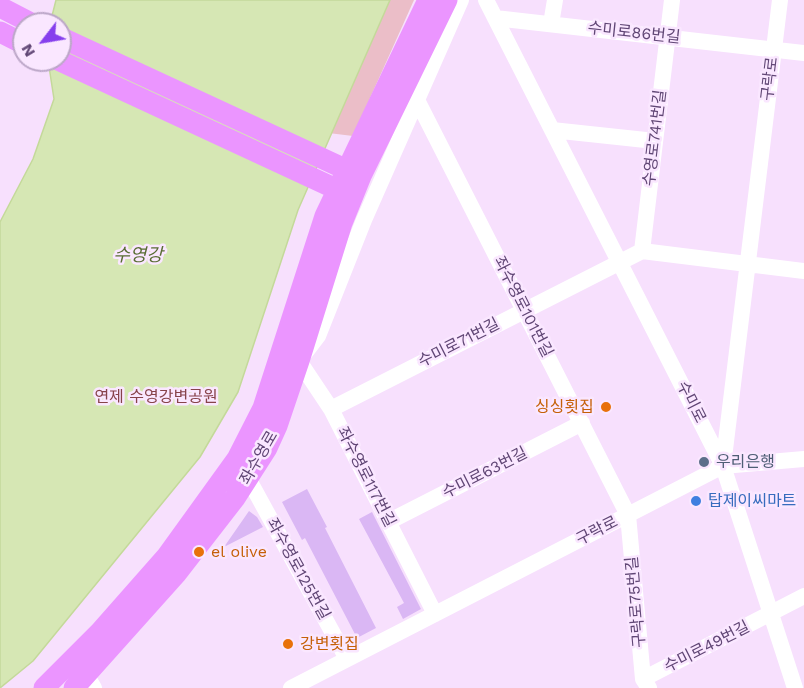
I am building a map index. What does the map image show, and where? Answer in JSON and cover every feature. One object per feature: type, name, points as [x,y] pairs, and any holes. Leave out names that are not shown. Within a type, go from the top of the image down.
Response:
[{"type":"main road","name":"좌수영로","points":[[44,688],[100,632],[167,556],[237,459],[290,357],[342,223],[345,193],[428,0]]},
{"type":"main road","name":"좌수영로","points":[[354,173],[447,0]]},
{"type":"main road","points":[[72,42],[354,173]]},
{"type":"main road","points":[[72,67],[345,193]]},
{"type":"main road","name":"좌수영로","points":[[85,684],[176,574],[248,478],[267,448],[277,426],[290,357]]},
{"type":"street","points":[[290,357],[318,336],[364,220],[461,0]]},
{"type":"street","name":"수미로","points":[[486,0],[723,466],[795,688]]},
{"type":"street","points":[[551,24],[555,0]]},
{"type":"street","name":"수영로741번길","points":[[642,251],[672,0]]},
{"type":"street","name":"구락로","points":[[291,688],[723,466],[780,0]]},
{"type":"street","name":"수미로86번길","points":[[495,18],[804,52]]},
{"type":"street","name":"좌수영로101번길","points":[[417,100],[628,515]]},
{"type":"street","points":[[552,130],[655,141]]},
{"type":"street","points":[[619,262],[642,251],[748,266],[804,271]]},
{"type":"street","name":"수미로71번길","points":[[331,409],[619,262]]},
{"type":"street","name":"좌수영로117번길","points":[[290,357],[331,409],[435,614]]},
{"type":"street","name":"수미로63번길","points":[[388,522],[582,423]]},
{"type":"street","points":[[723,466],[804,459]]},
{"type":"street","name":"좌수영로125번길","points":[[248,478],[347,659]]},
{"type":"street","name":"구락로75번길","points":[[628,515],[646,684]]},
{"type":"street","name":"수미로49번길","points":[[646,684],[804,596]]},
{"type":"street","name":"좌수영로","points":[[85,684],[85,668],[88,659],[98,646],[100,632]]},
{"type":"shaded area","points":[[375,0],[414,0],[353,136],[312,131]]},
{"type":"water","name":"수영강","points":[[56,0],[390,0],[298,210],[238,392],[200,457],[33,661],[0,688],[0,222],[33,159],[54,99],[50,72],[72,72],[72,12],[53,12]]},
{"type":"building","points":[[307,489],[376,628],[357,638],[305,538],[302,540],[282,502]]},
{"type":"building","points":[[249,511],[257,517],[263,527],[224,547]]},
{"type":"building","points":[[372,512],[421,609],[403,619],[397,607],[404,603],[359,519]]},
{"type":"place","name":"싱싱횟집","points":[[606,407]]},
{"type":"place","name":"우리은행","points":[[704,462]]},
{"type":"place","name":"탑제이씨마트","points":[[696,501]]},
{"type":"place","name":"el olive","points":[[199,552]]},
{"type":"place","name":"강변횟집","points":[[288,644]]},
{"type":"park label","name":"연제 수영강변공원","points":[[156,397]]}]
